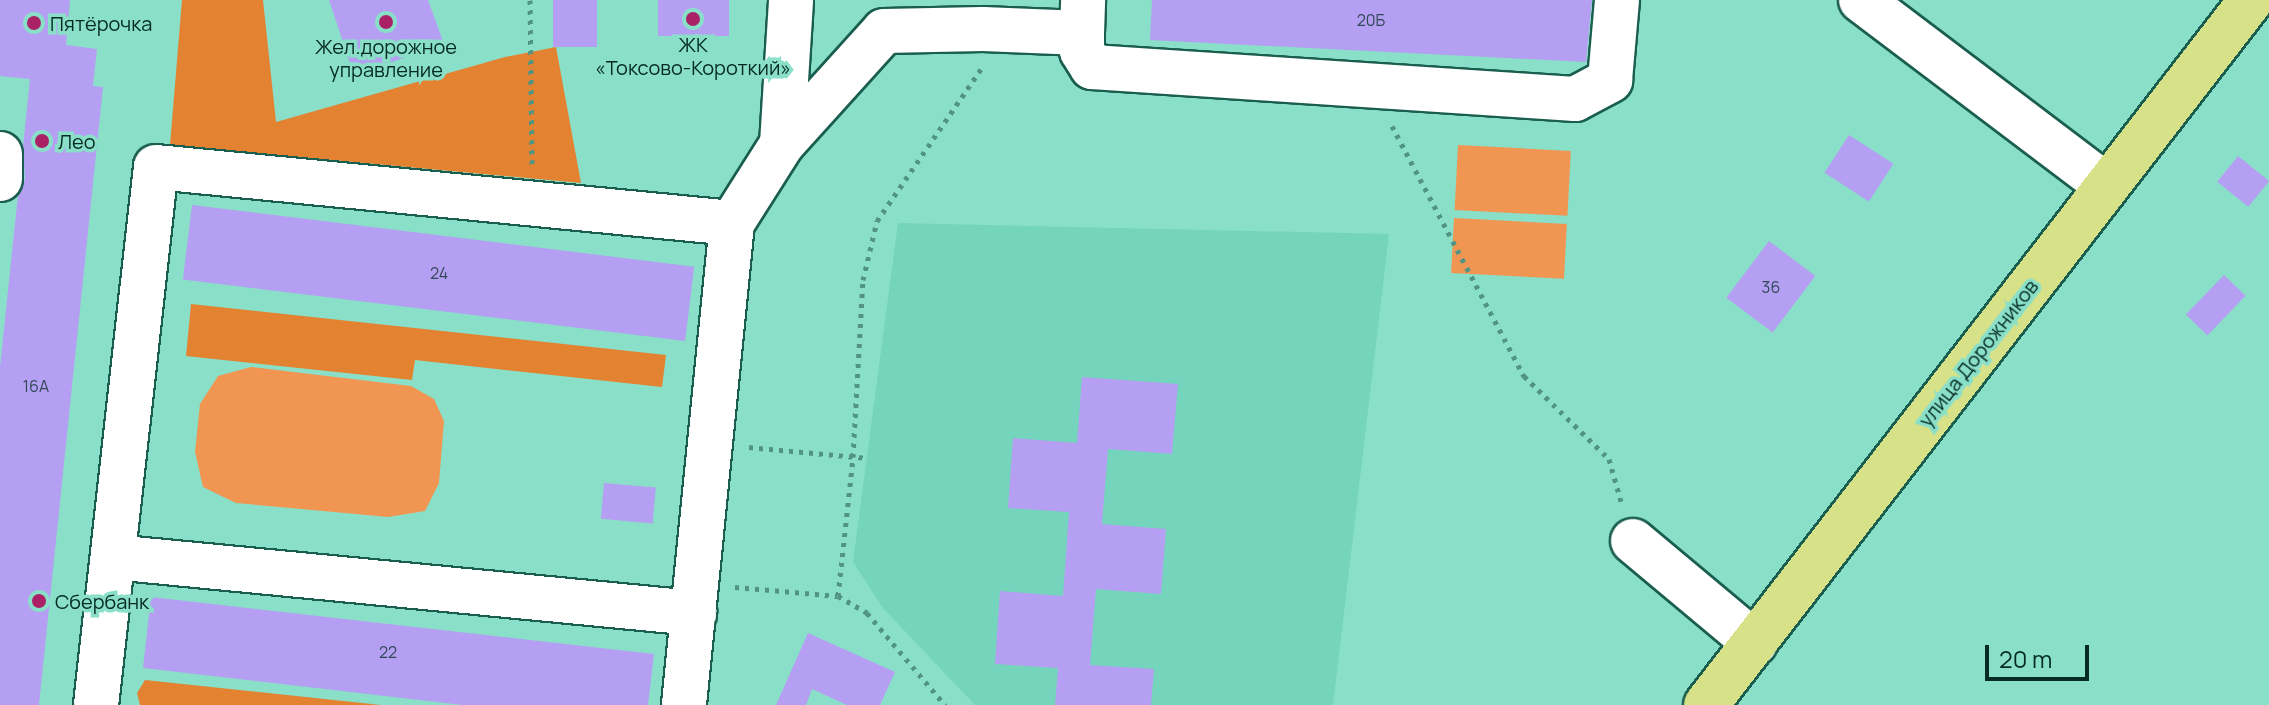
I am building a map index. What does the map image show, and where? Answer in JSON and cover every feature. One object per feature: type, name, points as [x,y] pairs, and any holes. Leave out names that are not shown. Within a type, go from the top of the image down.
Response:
[{"type":"main road","name":"улица Дорожников","points":[[1706,705],[2251,0]]},
{"type":"lane","points":[[782,144],[791,0]]},
{"type":"lane","points":[[684,705],[713,444],[732,223],[782,144],[884,31],[983,29],[1082,16],[1082,51],[1092,67],[1575,99],[1610,80],[1617,0]]},
{"type":"lane","points":[[1861,0],[2107,186]]},
{"type":"lane","points":[[0,154],[0,179]]},
{"type":"lane","points":[[96,705],[156,167],[732,223]]},
{"type":"lane","points":[[1633,541],[1755,643]]},
{"type":"lane","points":[[113,557],[696,598]]},
{"type":"path","points":[[530,0],[532,205]]},
{"type":"path","points":[[838,596],[853,457],[863,280],[877,221],[984,64],[983,29]]},
{"type":"path","points":[[1372,85],[1524,376],[1609,459],[1633,541]]},
{"type":"path","points":[[713,444],[867,458]]},
{"type":"path","points":[[696,598],[838,596],[867,613],[945,705]]},
{"type":"shaded area","points":[[182,0],[263,0],[276,122],[505,57],[556,47],[581,183],[170,145]]},
{"type":"shaded area","points":[[1458,145],[1571,151],[1567,216],[1455,210]]},
{"type":"shaded area","points":[[1454,218],[1567,224],[1564,279],[1451,273]]},
{"type":"shaded area","points":[[898,223],[1389,234],[1333,705],[975,705],[883,608],[853,562]]},
{"type":"shaded area","points":[[191,304],[666,355],[662,387],[415,360],[412,380],[186,356]]},
{"type":"shaded area","points":[[251,367],[411,386],[434,399],[444,421],[439,483],[425,511],[388,517],[236,503],[203,487],[195,452],[200,404],[218,376]]},
{"type":"shaded area","points":[[145,680],[381,705],[140,705],[137,693]]},
{"type":"building","points":[[0,0],[70,0],[66,45],[97,49],[93,86],[103,87],[39,705],[0,705],[0,367],[18,195],[25,179],[23,146],[30,79],[0,76]]},
{"type":"building","name":"Жел.дорожное управление","points":[[329,0],[428,0],[444,44],[354,75]]},
{"type":"building","points":[[553,0],[597,0],[597,47],[553,47]]},
{"type":"building","name":"ЖК «Токсово-Короткий»","points":[[658,0],[729,0],[729,36],[658,36]]},
{"type":"building","points":[[1152,0],[1592,0],[1586,62],[1150,40]]},
{"type":"building","points":[[1849,135],[1893,164],[1869,202],[1824,173]]},
{"type":"building","points":[[2238,156],[2269,181],[2248,207],[2217,182]]},
{"type":"building","points":[[192,205],[694,267],[685,341],[183,279]]},
{"type":"building","points":[[1769,241],[1815,276],[1773,333],[1726,298]]},
{"type":"building","points":[[2224,275],[2246,296],[2207,335],[2186,315]]},
{"type":"building","points":[[1082,377],[1178,384],[1172,454],[1108,449],[1102,524],[1166,529],[1161,594],[1096,589],[1090,665],[1154,669],[1151,705],[1055,705],[1058,668],[995,664],[1000,591],[1063,596],[1069,512],[1008,508],[1013,438],[1077,443]]},
{"type":"building","points":[[604,483],[656,488],[653,523],[601,519]]},
{"type":"building","points":[[151,597],[654,654],[648,705],[462,705],[143,668]]},
{"type":"building","points":[[808,633],[895,672],[880,705],[847,705],[812,689],[806,705],[776,705]]},
{"type":"place","name":"ЖК «Токсово-Короткий»","points":[[693,19]]},
{"type":"place","name":"Жел.дорожное управление","points":[[386,22]]},
{"type":"place","name":"Пятёрочка","points":[[34,23]]},
{"type":"place","name":"Лео","points":[[42,141]]},
{"type":"place","name":"Сбербанк","points":[[39,601]]}]
